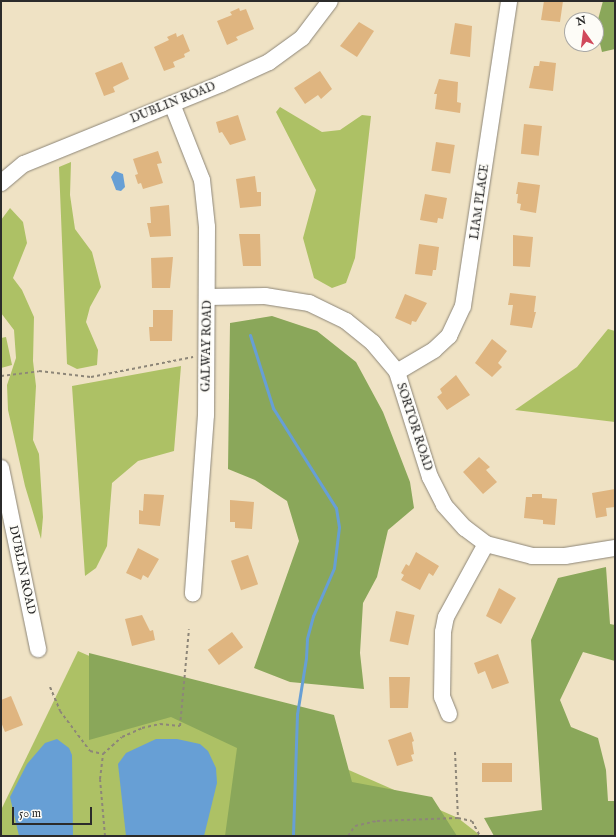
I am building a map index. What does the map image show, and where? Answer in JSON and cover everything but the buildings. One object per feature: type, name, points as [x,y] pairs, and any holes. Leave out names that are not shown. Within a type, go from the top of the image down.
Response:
[{"type":"street","name":"DUBLIN ROAD","points":[[1,183],[24,164],[172,104],[268,62],[302,38],[330,1]]},
{"type":"street","name":"LIAM PLACE","points":[[397,372],[434,350],[449,336],[463,306],[509,1]]},
{"type":"street","name":"GALWAY ROAD","points":[[172,104],[202,180],[207,227],[208,297],[206,415],[193,594]]},
{"type":"street","name":"SORTOR ROAD","points":[[208,297],[265,296],[309,303],[346,321],[373,343],[397,372],[430,477],[444,505],[465,528],[486,544],[532,556],[565,556],[615,548]]},
{"type":"street","name":"DUBLIN ROAD","points":[[1,468],[38,649]]},
{"type":"street","points":[[449,714],[442,697],[444,624],[486,544]]},
{"type":"path","points":[[1,376],[39,371],[91,377],[194,357]]},
{"type":"path","points":[[105,836],[100,778],[104,754],[122,738],[142,728],[160,724],[180,726],[189,629]]},
{"type":"path","points":[[50,687],[60,711],[90,751],[104,754]]},
{"type":"path","points":[[455,752],[458,818]]},
{"type":"path","points":[[348,836],[355,826],[377,821],[458,818],[472,821],[480,836]]},
{"type":"green space","points":[[603,1],[615,1],[615,49],[604,52],[604,12],[600,12]]},
{"type":"green space","points":[[280,107],[322,132],[340,130],[362,115],[371,116],[355,258],[346,283],[332,288],[314,278],[303,238],[316,190],[276,112]]},
{"type":"green space","points":[[71,162],[70,195],[75,229],[92,252],[101,287],[90,307],[86,322],[98,350],[97,365],[77,369],[67,364],[59,167]]},
{"type":"green space","points":[[10,208],[23,222],[27,243],[13,278],[22,290],[34,317],[33,361],[36,386],[33,440],[39,454],[43,517],[41,539],[25,486],[8,410],[7,385],[16,358],[14,330],[1,313],[1,220]]},
{"type":"green space","points":[[272,316],[317,331],[356,362],[383,412],[410,482],[414,508],[388,530],[377,577],[363,603],[360,653],[364,689],[290,682],[254,668],[299,541],[287,501],[255,480],[228,469],[230,323]]},
{"type":"green space","points":[[608,329],[615,331],[615,422],[515,410],[577,367]]},
{"type":"green space","points":[[6,337],[12,365],[1,368],[1,338]]},
{"type":"green space","points":[[181,366],[174,451],[138,461],[112,483],[107,546],[96,568],[85,576],[72,386]]},
{"type":"green space","points":[[606,567],[610,624],[615,625],[615,661],[583,652],[560,700],[571,727],[598,738],[606,770],[608,801],[615,801],[615,836],[494,836],[484,818],[542,810],[531,640],[558,578]]},
{"type":"green space","points":[[78,651],[458,818],[481,836],[1,836],[1,810]]},
{"type":"green space","points":[[89,653],[334,715],[352,782],[432,797],[457,836],[225,836],[237,748],[171,717],[89,740]]},
{"type":"water","points":[[115,171],[123,174],[125,187],[121,191],[116,190],[111,177]]},
{"type":"water","points":[[57,739],[69,748],[72,755],[73,836],[19,836],[10,797],[27,764],[45,743]]},
{"type":"water","points":[[156,739],[177,739],[200,744],[208,751],[216,768],[217,783],[204,836],[126,836],[118,764],[126,753]]},
{"type":"waterway","points":[[250,335],[273,408],[336,508],[339,527],[334,568],[313,616],[307,639],[306,658],[297,714],[293,836]]}]
